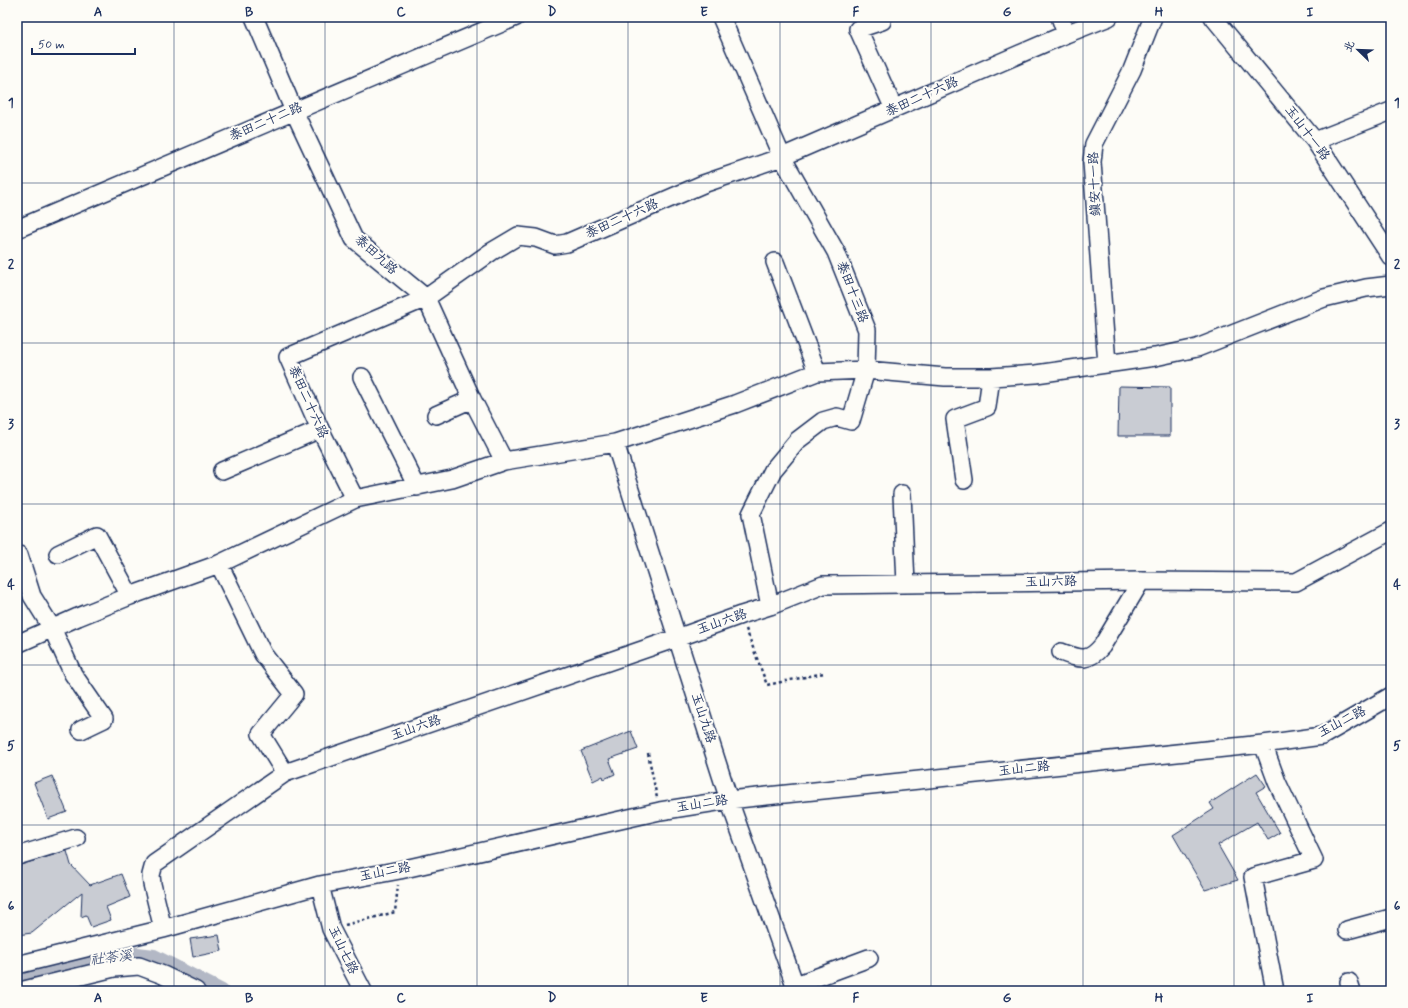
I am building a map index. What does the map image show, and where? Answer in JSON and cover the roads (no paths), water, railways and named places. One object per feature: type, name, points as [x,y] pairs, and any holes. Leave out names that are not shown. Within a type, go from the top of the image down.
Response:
[{"type":"street","name":"泰田九路","points":[[254,17],[294,110],[354,239],[426,298],[472,399],[504,461]]},
{"type":"street","name":"泰田二十二路","points":[[17,229],[294,110],[516,17]]},
{"type":"street","name":"泰田十三路","points":[[721,17],[782,156],[836,252],[867,330],[866,370],[851,421],[837,417],[823,421],[798,440],[773,470],[751,514],[770,606]]},
{"type":"street","points":[[882,17],[882,21],[858,28],[894,109]]},
{"type":"street","points":[[1060,17],[1066,34]]},
{"type":"street","name":"泰田二十六路","points":[[355,499],[320,429],[288,357],[426,298],[491,252],[518,236],[536,238],[555,245],[567,243],[702,184],[782,156],[1109,17]]},
{"type":"street","name":"鎮安十一路","points":[[1107,364],[1092,162],[1094,144],[1132,70],[1153,17]]},
{"type":"street","name":"玉山十一路","points":[[1213,17],[1315,141],[1391,257]]},
{"type":"street","points":[[1315,141],[1391,111]]},
{"type":"street","points":[[775,262],[817,372]]},
{"type":"street","points":[[17,644],[130,596],[219,564],[355,499],[452,479],[504,461],[615,442],[735,404],[817,372],[866,370],[945,377],[991,377],[1036,374],[1155,357],[1197,348],[1324,298],[1391,284]]},
{"type":"street","points":[[362,377],[417,487]]},
{"type":"street","points":[[964,480],[955,418],[987,407],[991,377]]},
{"type":"street","points":[[436,415],[472,399]]},
{"type":"street","points":[[222,471],[320,429]]},
{"type":"street","name":"玉山九路","points":[[615,442],[729,800],[797,988]]},
{"type":"street","points":[[902,494],[906,584]]},
{"type":"street","name":"玉山六路","points":[[163,929],[152,884],[151,875],[154,864],[285,773],[677,638],[741,614],[770,606],[823,585],[1141,581],[1296,582],[1391,531]]},
{"type":"street","points":[[58,554],[97,535],[130,596]]},
{"type":"street","points":[[17,556],[19,555],[32,596],[52,628],[73,674],[104,719],[81,730]]},
{"type":"street","points":[[219,564],[263,654],[294,694],[261,734],[285,773]]},
{"type":"street","points":[[1062,652],[1082,659],[1095,654],[1102,646],[1141,581]]},
{"type":"street","name":"玉山二路","points":[[17,965],[163,929],[320,884],[400,870],[660,811],[729,800],[1263,744],[1322,736],[1391,696]]},
{"type":"street","points":[[1263,744],[1277,782],[1314,860],[1253,877],[1275,991]]},
{"type":"street","points":[[17,856],[76,838]]},
{"type":"street","name":"玉山七路","points":[[320,884],[331,929],[363,991]]},
{"type":"street","points":[[1347,930],[1391,918]]},
{"type":"street","points":[[797,988],[869,958]]},
{"type":"street","points":[[20,991],[114,968],[139,966],[164,974],[196,991]]},
{"type":"waterway","name":"社苓溪","points":[[17,979],[96,958],[129,953],[154,956],[222,991]]}]
